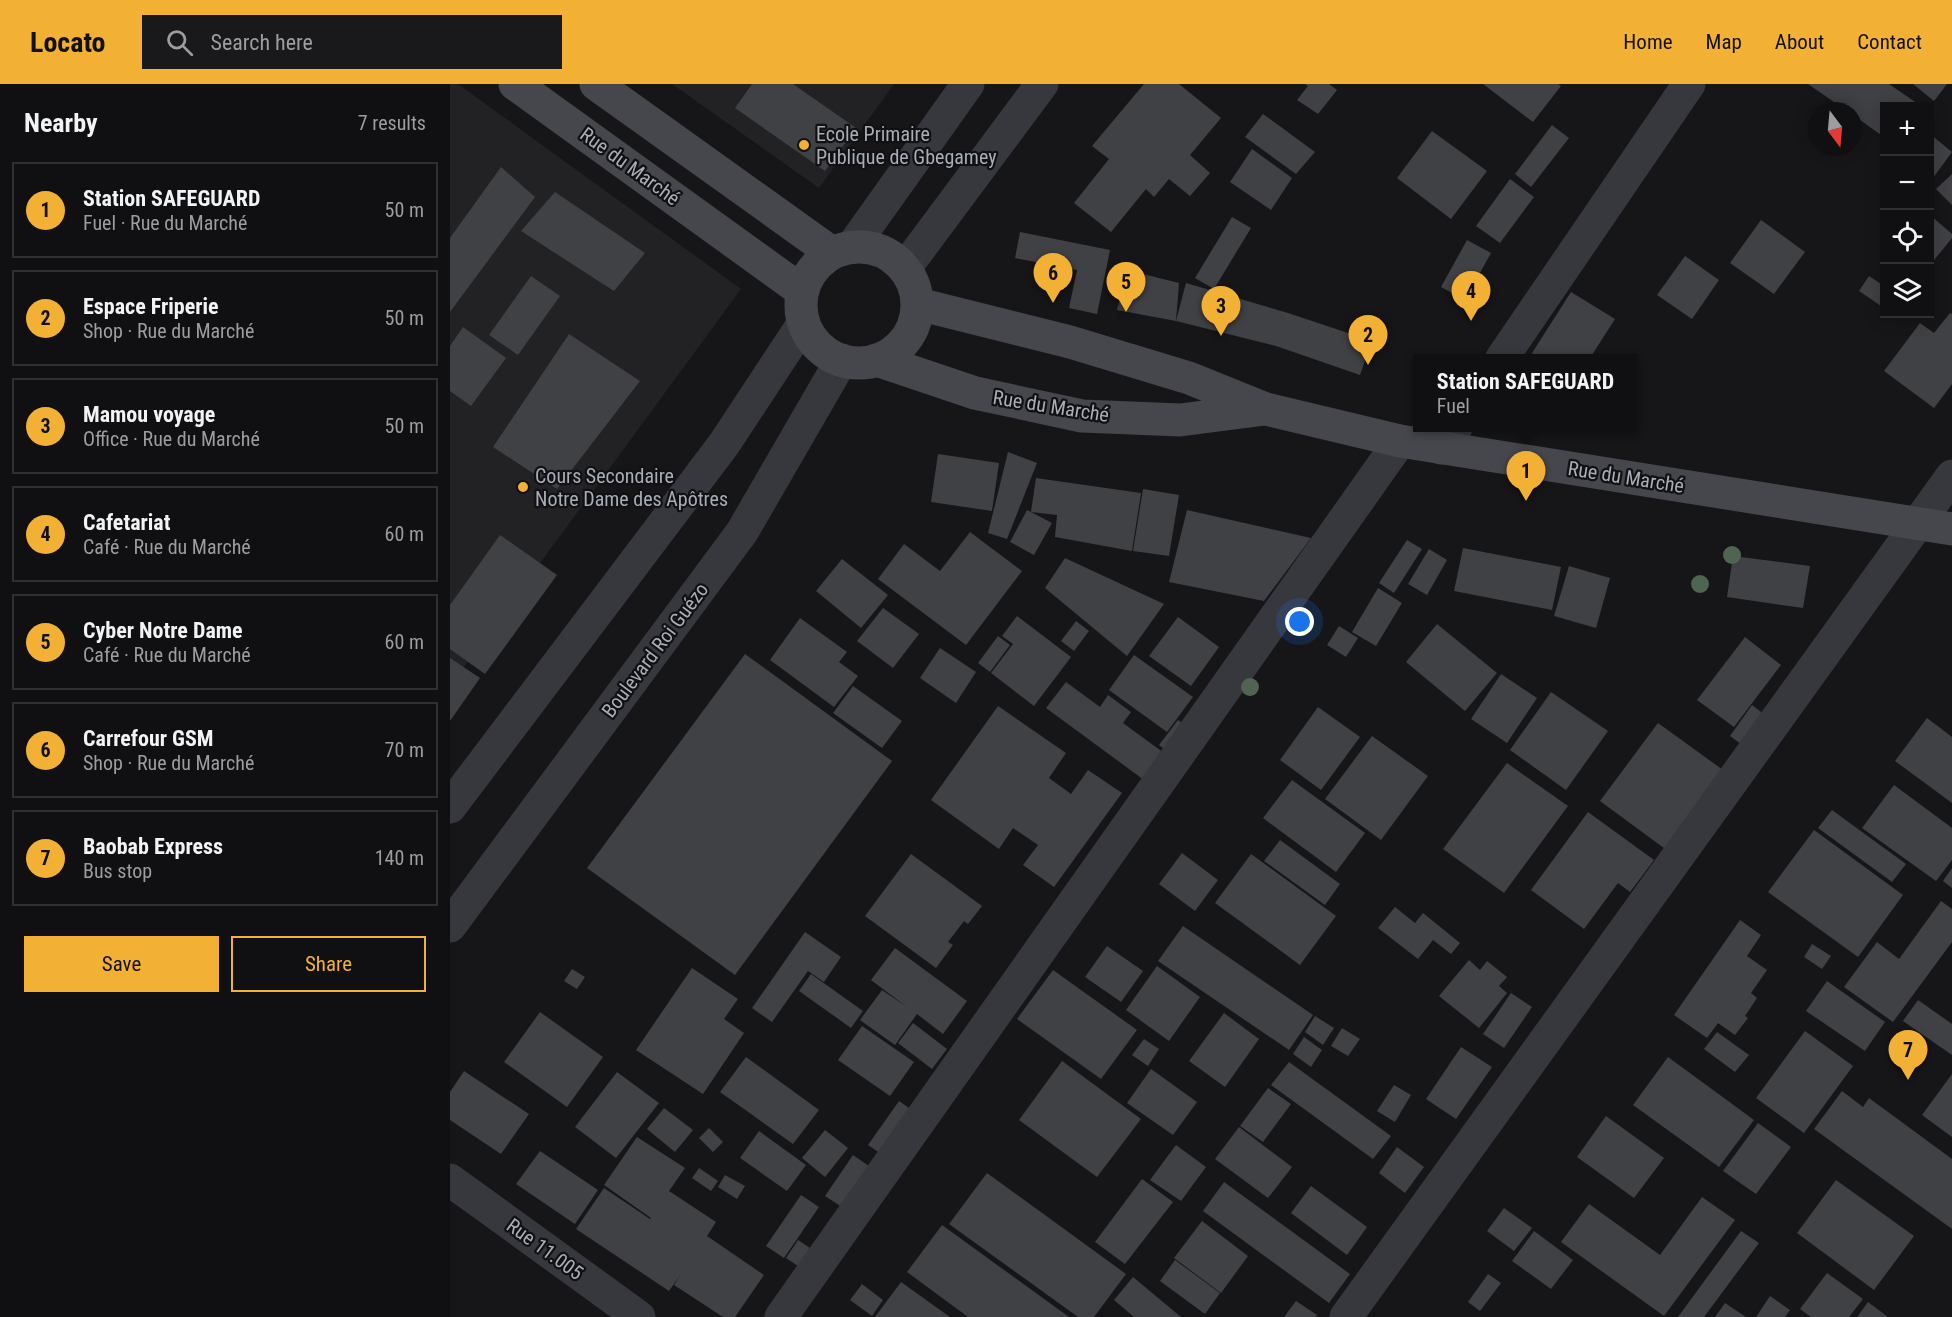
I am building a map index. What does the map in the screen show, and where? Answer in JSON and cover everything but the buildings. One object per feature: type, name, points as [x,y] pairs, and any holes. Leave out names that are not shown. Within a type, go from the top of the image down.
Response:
[{"type":"main road","name":"Rue du Marché","points":[[515,84],[802,291]]},
{"type":"main road","points":[[596,84],[842,250]]},
{"type":"main road","points":[[872,248],[891,256],[905,268],[915,285],[918,304],[915,322],[907,339],[894,352],[877,360],[859,364],[841,361],[825,353],[812,340],[803,324],[802,291],[808,276],[819,263],[842,250],[872,248]]},
{"type":"main road","name":"Rue du Marché","points":[[918,304],[1070,342],[1189,378],[1266,409],[1400,441],[1448,438],[1952,529]]},
{"type":"main road","name":"Rue du Marché","points":[[877,360],[975,393],[1082,416],[1180,420],[1266,409]]},
{"type":"street","points":[[842,250],[968,84]]},
{"type":"street","points":[[905,268],[1042,84]]},
{"type":"street","points":[[1505,354],[1689,84]]},
{"type":"street","points":[[450,807],[724,444],[803,324]]},
{"type":"street","name":"Boulevard Roi Guézo","points":[[450,926],[742,532],[841,361]]},
{"type":"street","points":[[781,1317],[1400,441]]},
{"type":"street","points":[[1346,1317],[1952,476]]},
{"type":"street","name":"Rue 11.005","points":[[450,1180],[639,1317]]},
{"type":"shaded area","name":"Cours Secondaire Notre Dame des Apôtres","points":[[450,84],[458,84],[741,289],[450,686]]},
{"type":"shaded area","name":"Ecole Primaire Publique de Gbegamey","points":[[672,84],[894,84],[819,188]]},
{"type":"place","name":"Ecole Primaire Publique de Gbegamey","points":[[804,145]]},
{"type":"place","name":"Carrefour GSM","points":[[1053,303]]},
{"type":"place","name":"Cyber Notre Dame","points":[[1126,312]]},
{"type":"place","name":"Cafetariat","points":[[1471,321]]},
{"type":"place","name":"Mamou voyage","points":[[1221,336]]},
{"type":"place","name":"Espace Friperie","points":[[1368,365]]},
{"type":"place","name":"Cours Secondaire Notre Dame des Apôtres","points":[[523,487]]},
{"type":"place","name":"Station SAFEGUARD","points":[[1526,501]]},
{"type":"place","name":"Baobab Express","points":[[1908,1080]]}]
